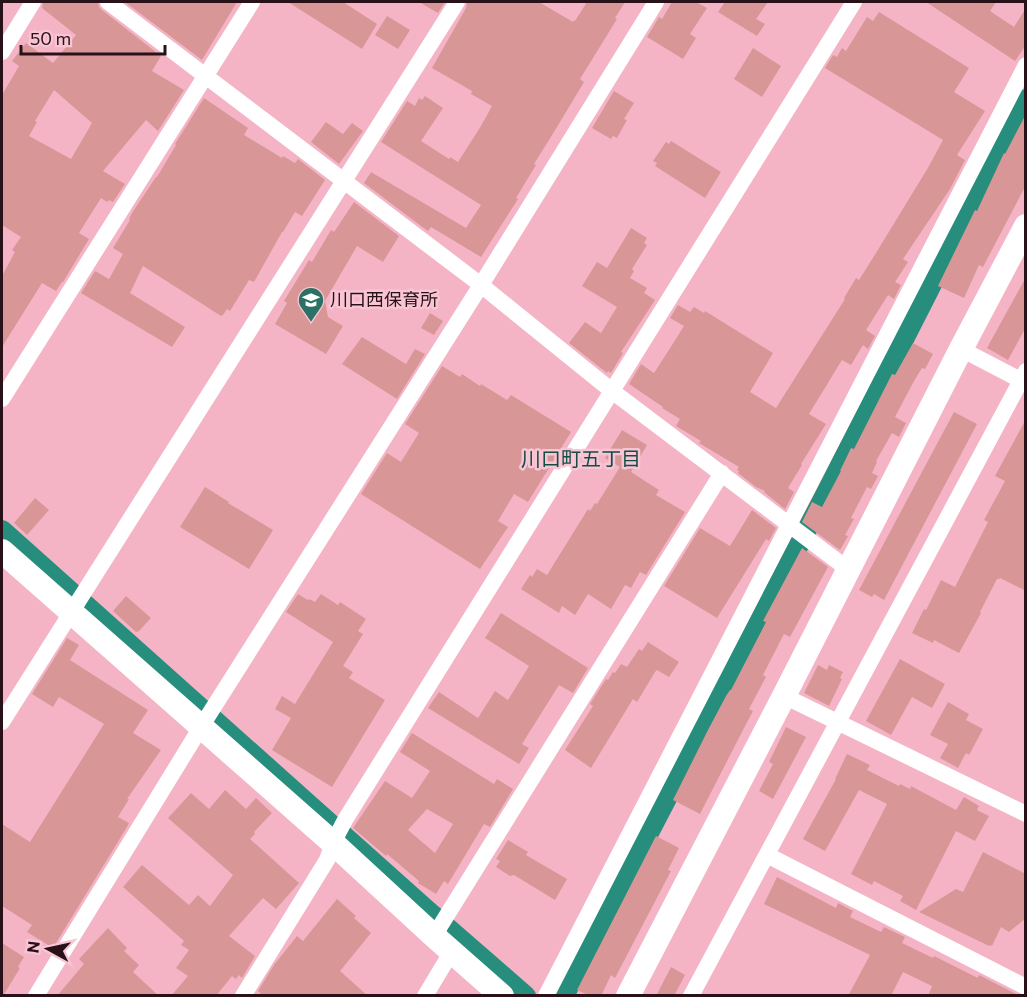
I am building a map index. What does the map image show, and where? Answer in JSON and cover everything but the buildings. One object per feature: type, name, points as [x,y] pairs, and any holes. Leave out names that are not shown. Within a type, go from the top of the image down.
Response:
[{"type":"street","points":[[2,52],[33,2]]},
{"type":"street","points":[[108,2],[481,285],[612,391],[849,570]]},
{"type":"street","points":[[2,399],[252,2]]},
{"type":"street","points":[[2,722],[457,2]]},
{"type":"street","points":[[36,996],[201,727],[481,285],[656,2]]},
{"type":"street","points":[[243,996],[327,861],[333,843],[352,810],[854,2]]},
{"type":"street","points":[[546,996],[1026,66]]},
{"type":"street","points":[[628,996],[1026,226]]},
{"type":"street","points":[[691,996],[1024,378],[961,349]]},
{"type":"street","points":[[425,996],[443,944],[722,473]]},
{"type":"street","points":[[2,551],[333,843],[502,996]]},
{"type":"street","points":[[784,696],[1026,814]]},
{"type":"street","points":[[767,855],[1026,987]]},
{"type":"waterway","points":[[564,996],[826,493],[1026,99]]},
{"type":"waterway","points":[[2,530],[526,996]]},
{"type":"place","name":"川口西保育所","points":[[311,323]]},
{"type":"district","name":"川口町五丁目","points":[[581,459]]}]
